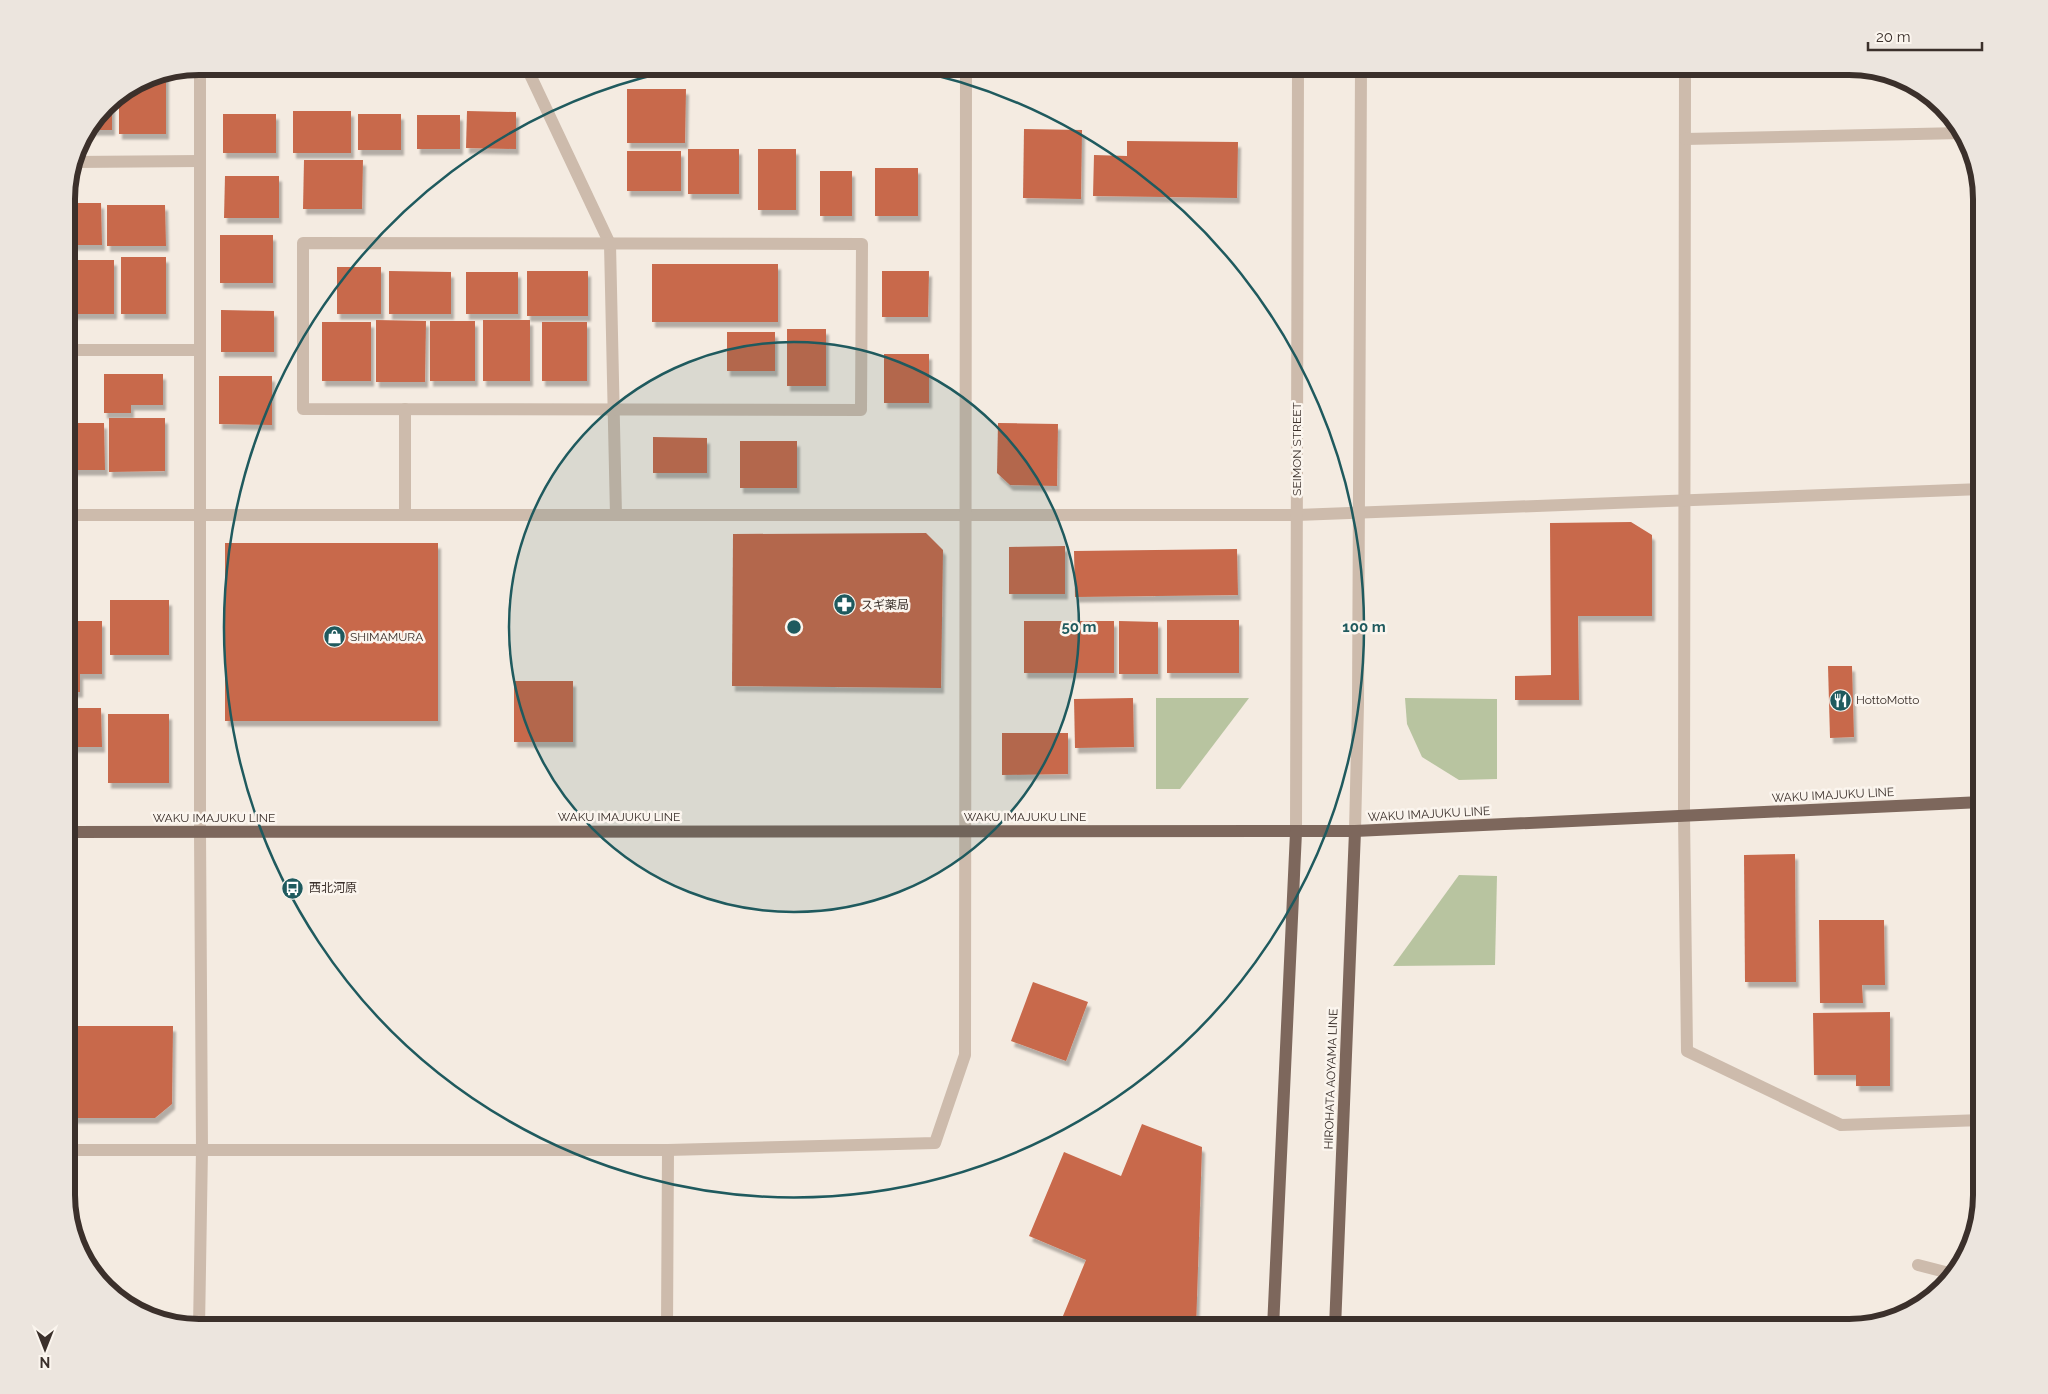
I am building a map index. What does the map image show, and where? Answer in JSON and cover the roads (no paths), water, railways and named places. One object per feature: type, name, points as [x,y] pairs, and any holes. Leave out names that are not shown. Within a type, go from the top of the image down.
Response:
[{"type":"main road","name":"WAKU IMAJUKU LINE","points":[[75,832],[965,830],[1296,832],[1355,831],[1973,802]]},
{"type":"main road","name":"HIROHATA AOYAMA LINE","points":[[1335,1319],[1355,831]]},
{"type":"main road","points":[[1273,1319],[1296,832]]},
{"type":"street","points":[[199,1319],[202,1149],[200,75]]},
{"type":"street","points":[[530,75],[610,244],[616,515]]},
{"type":"street","points":[[75,1150],[668,1150],[935,1143],[965,1055],[966,75]]},
{"type":"street","name":"SEIMON STREET","points":[[1296,832],[1298,75]]},
{"type":"street","points":[[1355,831],[1358,704],[1361,75]]},
{"type":"street","points":[[1685,75],[1684,816],[1688,1051],[1841,1125],[1973,1120]]},
{"type":"street","points":[[1685,138],[1954,133]]},
{"type":"street","points":[[81,162],[200,161]]},
{"type":"street","points":[[303,243],[862,244],[861,410],[405,409],[303,409],[303,243]]},
{"type":"street","points":[[75,350],[200,350]]},
{"type":"street","points":[[405,409],[405,514]]},
{"type":"street","points":[[75,515],[966,516],[1296,514],[1973,489]]},
{"type":"street","points":[[666,1319],[668,1150]]},
{"type":"street","points":[[1918,1265],[1946,1272]]},
{"type":"place","name":"スギ薬局","points":[[845,605]]},
{"type":"place","name":"SHIMAMURA","points":[[334,637]]},
{"type":"place","name":"HottoMotto","points":[[1840,700]]},
{"type":"place","name":"西北河原","points":[[293,888]]}]
